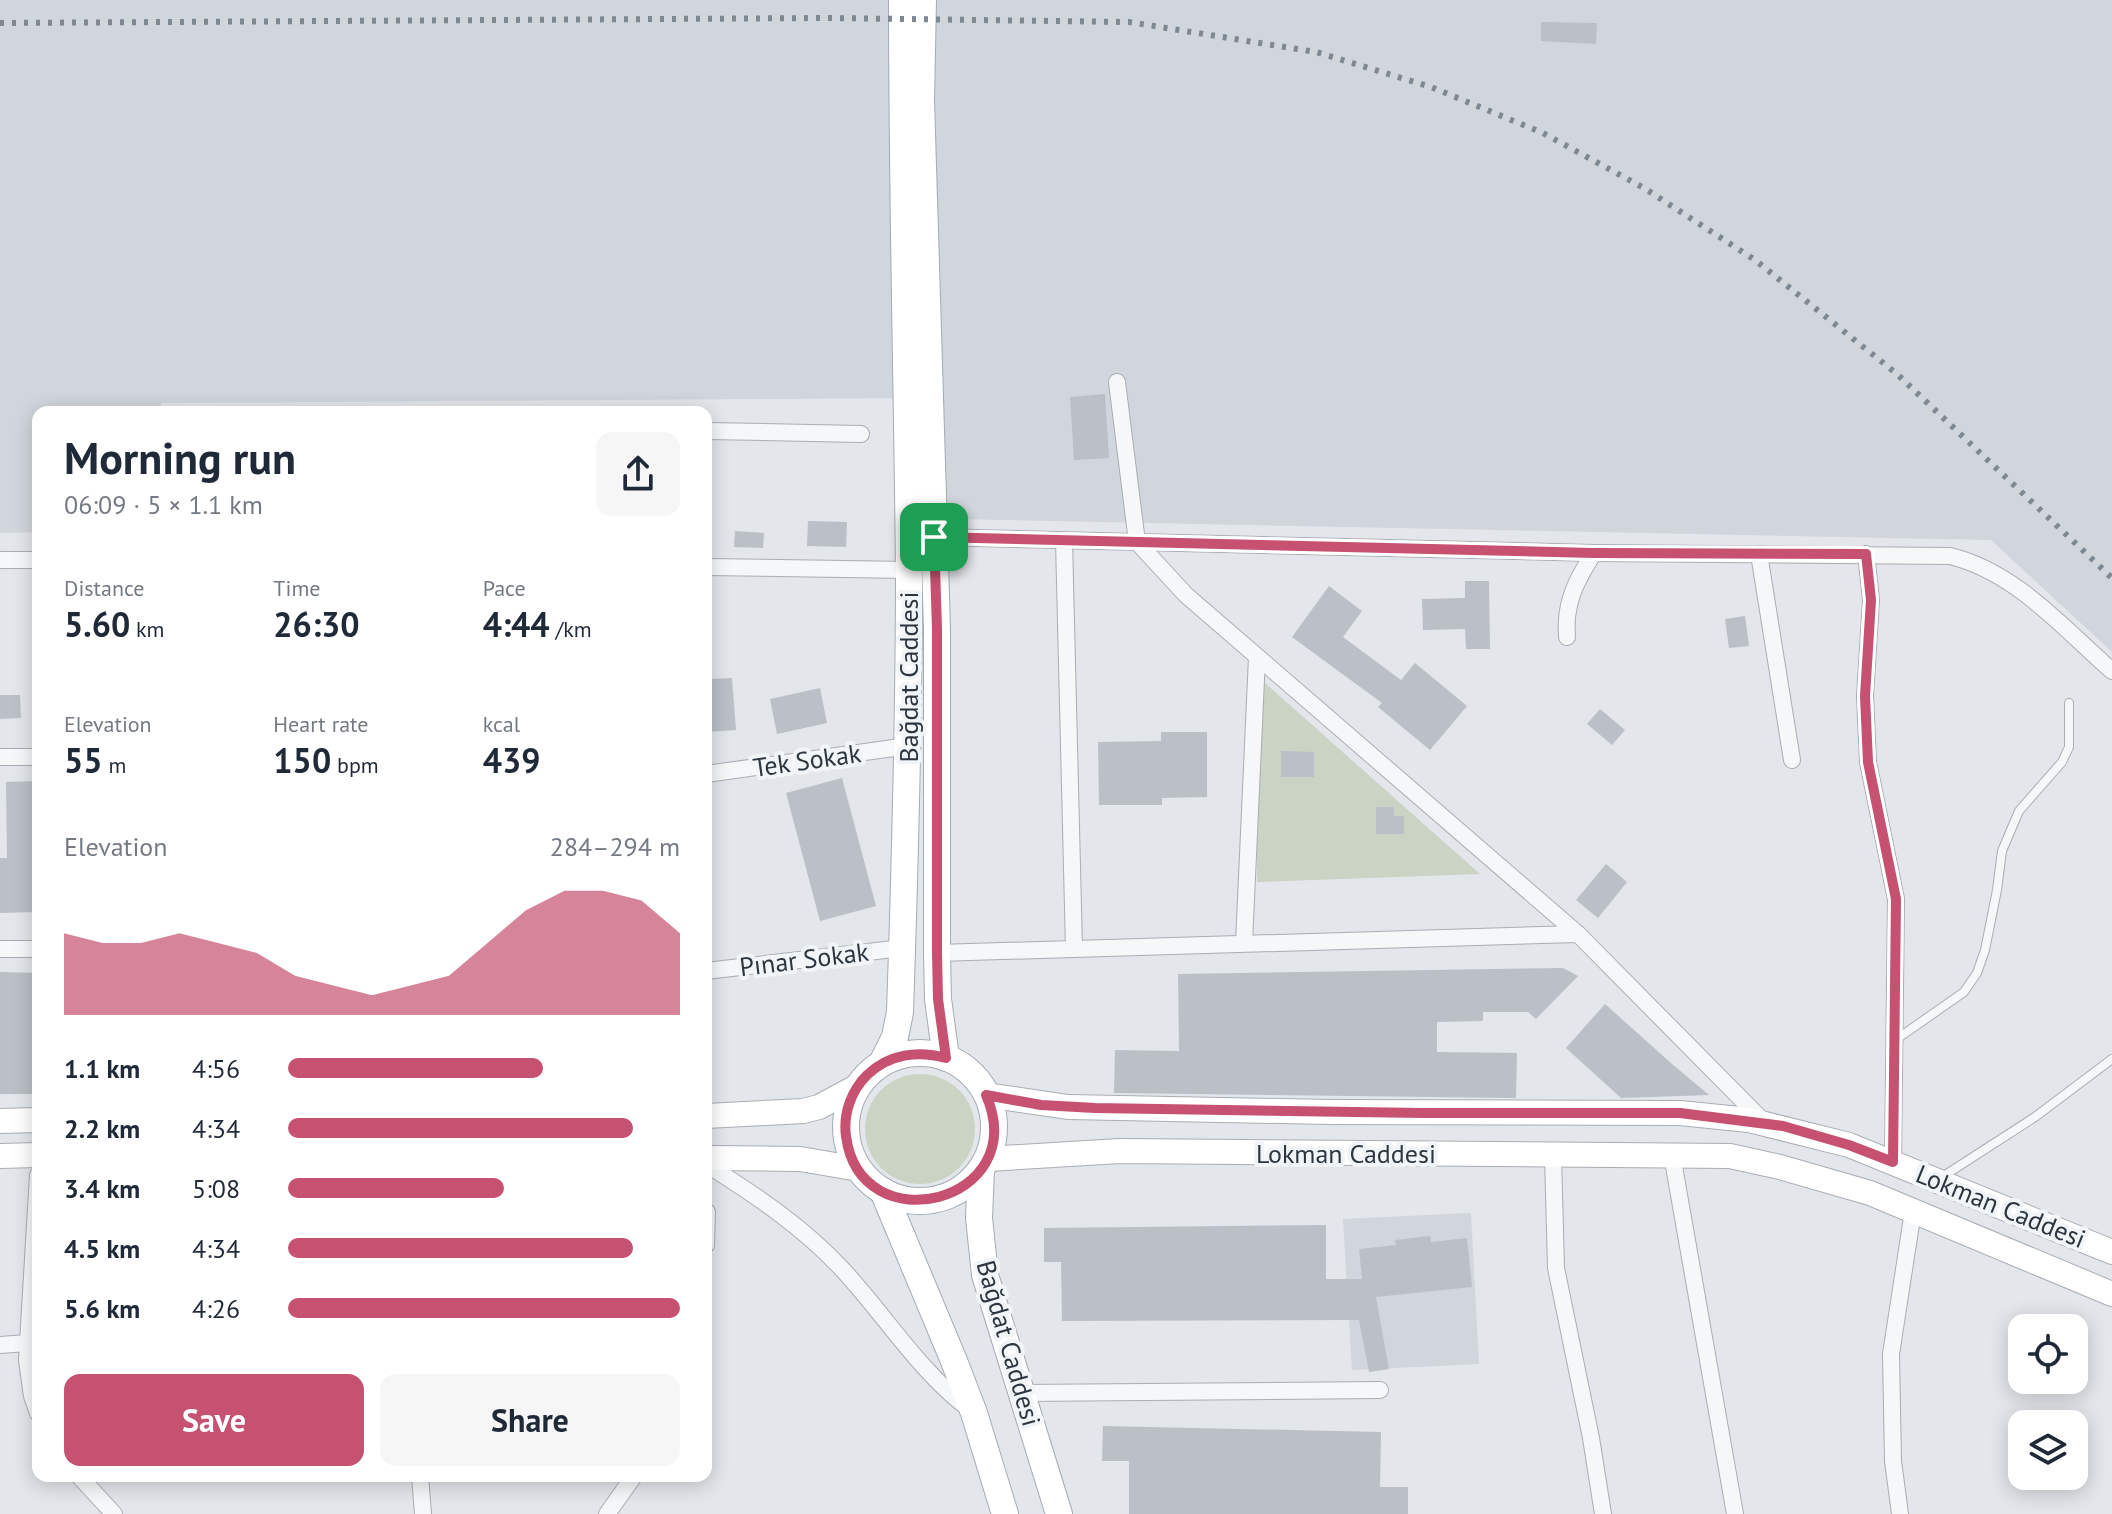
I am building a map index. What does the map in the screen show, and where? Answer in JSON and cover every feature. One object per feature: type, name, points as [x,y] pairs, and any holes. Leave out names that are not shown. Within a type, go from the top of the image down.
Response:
[{"type":"main road","name":"Bağdat Caddesi","points":[[882,1063],[898,1025],[908,746],[909,570],[902,0]]},
{"type":"main road","name":"Bağdat Caddesi","points":[[923,0],[921,100],[937,629],[937,953],[938,999],[946,1058]]},
{"type":"main road","points":[[914,1054],[946,1058],[974,1077],[986,1095],[994,1127],[984,1164],[957,1191],[937,1199],[904,1199],[883,1191],[859,1169],[849,1149],[846,1128],[849,1106],[858,1086],[882,1063],[914,1054]]},
{"type":"main road","name":"Bağdat Caddesi","points":[[984,1164],[979,1218],[985,1275],[1059,1514]]},
{"type":"main road","name":"Bağdat Caddesi","points":[[883,1191],[974,1413],[1005,1514]]},
{"type":"street","points":[[1117,382],[1137,542],[1186,595],[1578,934],[1765,1123]]},
{"type":"street","points":[[712,431],[861,434]]},
{"type":"street","points":[[934,537],[1594,553],[1950,556],[1982,565],[2007,579],[2112,671]]},
{"type":"street","points":[[1064,541],[1074,949]]},
{"type":"street","points":[[1567,637],[1566,613],[1572,590],[1594,553]]},
{"type":"street","points":[[1759,554],[1792,760]]},
{"type":"street","points":[[1866,554],[1871,600],[1865,696],[1868,762],[1896,899],[1893,1162]]},
{"type":"street","points":[[0,560],[32,560]]},
{"type":"street","points":[[712,567],[909,570]]},
{"type":"street","points":[[1244,943],[1257,657]]},
{"type":"street","name":"Tek Sokak","points":[[712,773],[908,746]]},
{"type":"street","points":[[0,757],[32,757]]},
{"type":"street","points":[[937,953],[1578,934]]},
{"type":"street","name":"Pınar Sokak","points":[[712,970],[902,948]]},
{"type":"street","points":[[0,949],[32,949]]},
{"type":"street","points":[[712,1116],[803,1111],[819,1107],[858,1086]]},
{"type":"street","name":"Lokman Caddesi","points":[[986,1095],[1041,1105],[1095,1108],[1392,1113],[1680,1113],[1765,1123],[1827,1138],[1939,1179],[2112,1252]]},
{"type":"street","points":[[0,1121],[32,1120]]},
{"type":"street","name":"Lokman Caddesi","points":[[984,1164],[1120,1151],[1730,1156],[1870,1193],[2112,1294]]},
{"type":"street","points":[[0,1156],[32,1155]]},
{"type":"street","points":[[1553,1155],[1556,1268],[1591,1438],[1603,1514]]},
{"type":"street","points":[[1672,1155],[1735,1514]]},
{"type":"street","points":[[712,1158],[800,1159],[859,1169]]},
{"type":"street","points":[[712,1168],[791,1221],[821,1248],[870,1300],[945,1391],[974,1413]]},
{"type":"street","points":[[1900,1514],[1893,1461],[1891,1354],[1913,1211]]},
{"type":"street","points":[[32,1267],[27,1343],[32,1376]]},
{"type":"street","points":[[0,1345],[27,1343]]},
{"type":"street","points":[[1021,1393],[1380,1390]]},
{"type":"street","points":[[85,1482],[114,1514]]},
{"type":"street","points":[[420,1482],[423,1514]]},
{"type":"street","points":[[607,1514],[630,1482]]},
{"type":"lane","points":[[1893,1042],[1964,992],[1977,973],[1994,905],[2002,851],[2019,811],[2062,762],[2069,747],[2069,703]]},
{"type":"lane","points":[[1939,1179],[2035,1117],[2112,1059]]},
{"type":"shaded area","points":[[0,0],[2112,0],[2112,652],[1991,540],[950,519],[918,398],[32,406],[32,532],[0,533]]},
{"type":"shaded area","points":[[1471,1213],[1479,1364],[1352,1370],[1343,1219]]},
{"type":"green space","points":[[1256,675],[1480,874],[1257,882]]},
{"type":"green space","points":[[920,1074],[941,1078],[959,1090],[971,1108],[975,1129],[971,1150],[959,1168],[941,1180],[920,1184],[899,1180],[881,1168],[869,1150],[865,1129],[869,1108],[881,1090],[899,1078]]},
{"type":"building","points":[[1541,22],[1597,23],[1596,44],[1541,41]]},
{"type":"building","points":[[1105,394],[1109,458],[1074,460],[1070,397]]},
{"type":"building","points":[[808,521],[847,522],[846,547],[807,546]]},
{"type":"building","points":[[735,531],[764,533],[763,548],[734,547]]},
{"type":"building","points":[[1465,581],[1489,581],[1490,649],[1466,649],[1465,629],[1423,630],[1422,599],[1465,598]]},
{"type":"building","points":[[1329,586],[1362,611],[1343,637],[1401,680],[1415,663],[1467,706],[1430,750],[1378,707],[1382,703],[1292,637]]},
{"type":"building","points":[[1745,616],[1749,646],[1729,648],[1725,619]]},
{"type":"building","points":[[732,678],[736,730],[712,732],[712,679]]},
{"type":"building","points":[[820,688],[827,723],[777,734],[770,699]]},
{"type":"building","points":[[0,695],[20,695],[21,718],[0,719]]},
{"type":"building","points":[[1600,709],[1625,730],[1612,745],[1587,724]]},
{"type":"building","points":[[1161,732],[1207,732],[1207,797],[1162,798],[1162,805],[1099,805],[1098,742],[1161,741]]},
{"type":"building","points":[[1281,751],[1314,752],[1314,777],[1281,777]]},
{"type":"building","points":[[842,778],[876,906],[820,921],[786,793]]},
{"type":"building","points":[[32,781],[32,912],[0,913],[0,858],[7,858],[6,782]]},
{"type":"building","points":[[1376,807],[1394,807],[1394,816],[1404,816],[1404,834],[1376,834]]},
{"type":"building","points":[[1606,864],[1627,882],[1598,918],[1576,900]]},
{"type":"building","points":[[1563,968],[1578,976],[1536,1019],[1528,1012],[1483,1012],[1483,1021],[1437,1022],[1437,1052],[1517,1053],[1516,1098],[1114,1093],[1115,1050],[1179,1051],[1178,974]]},
{"type":"building","points":[[0,972],[32,973],[32,1094],[0,1094]]},
{"type":"building","points":[[1605,1004],[1709,1095],[1621,1098],[1566,1048]]},
{"type":"building","points":[[1326,1225],[1326,1279],[1362,1279],[1359,1249],[1396,1245],[1395,1240],[1430,1236],[1431,1242],[1467,1238],[1472,1287],[1376,1297],[1389,1369],[1369,1372],[1359,1320],[1062,1321],[1061,1262],[1044,1262],[1044,1228]]},
{"type":"building","points":[[1103,1426],[1381,1432],[1380,1487],[1408,1487],[1408,1514],[1129,1514],[1129,1461],[1102,1461]]},
{"type":"railway","points":[[0,23],[828,18],[1129,22],[1316,52],[1431,87],[1543,133],[1644,188],[1755,260],[1897,374],[2112,578]]},
{"type":"route","points":[[934,537],[1594,553],[1866,554],[1871,600],[1865,696],[1868,762],[1896,899],[1893,1162],[1849,1145],[1783,1126],[1715,1115],[1095,1108],[1041,1105],[986,1095],[993,1116],[993,1138],[987,1159],[975,1177],[947,1196],[926,1201],[904,1199],[883,1191],[866,1178],[849,1149],[846,1116],[853,1095],[865,1077],[892,1059],[914,1054],[946,1058],[938,999],[934,537]]}]
